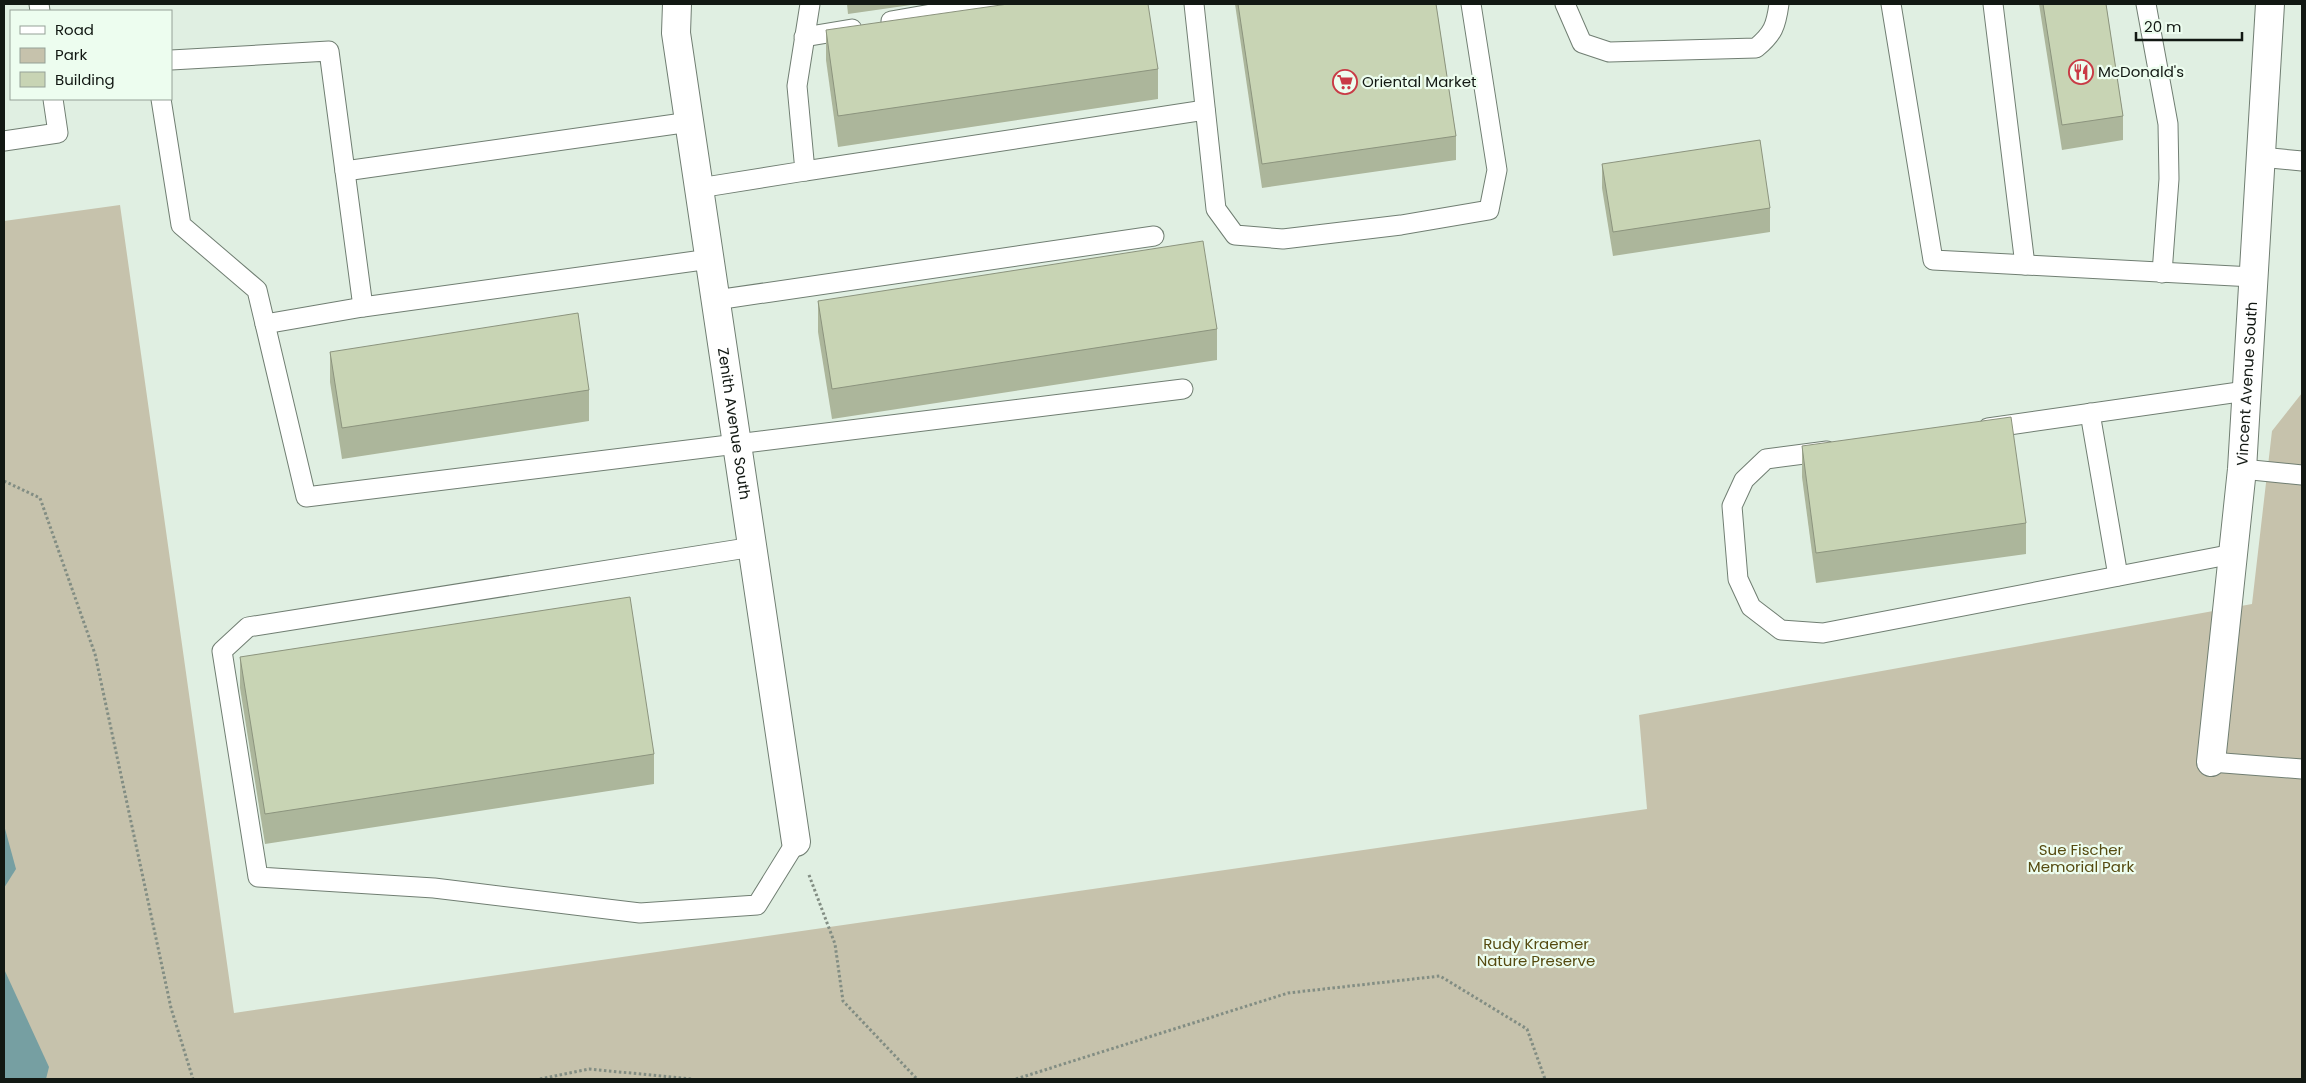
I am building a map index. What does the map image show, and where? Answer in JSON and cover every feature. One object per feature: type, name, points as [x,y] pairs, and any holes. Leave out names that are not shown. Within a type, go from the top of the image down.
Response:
[{"type":"street","name":"Zenith Avenue South","points":[[677,4],[676,33],[796,842]]},
{"type":"street","name":"Vincent Avenue South","points":[[2211,762],[2242,469],[2270,4]]},
{"type":"lane","points":[[805,171],[797,86],[810,4]]},
{"type":"lane","points":[[804,37],[953,7],[999,4]]},
{"type":"lane","points":[[1194,4],[1216,208],[1235,235],[1283,239],[1401,225],[1489,210],[1497,170],[1471,4]]},
{"type":"lane","points":[[1565,4],[1582,43],[1609,52],[1756,48],[1770,37],[1776,21],[1779,4]]},
{"type":"lane","points":[[1891,4],[1933,260],[2253,277]]},
{"type":"lane","points":[[1993,4],[2026,265]]},
{"type":"lane","points":[[2146,4],[2168,124],[2169,179],[2162,273]]},
{"type":"lane","points":[[172,60],[329,51],[363,307]]},
{"type":"lane","points":[[4,141],[58,133],[53,100]]},
{"type":"lane","points":[[161,100],[181,225],[257,290],[306,497],[1183,389]]},
{"type":"lane","points":[[699,188],[1205,110]]},
{"type":"lane","points":[[345,171],[690,122]]},
{"type":"lane","points":[[2260,157],[2302,161]]},
{"type":"lane","points":[[716,300],[1154,236]]},
{"type":"lane","points":[[265,324],[363,307],[710,259]]},
{"type":"lane","points":[[1972,430],[2246,390]]},
{"type":"lane","points":[[2090,413],[2118,576]]},
{"type":"lane","points":[[1845,448],[1766,459],[1744,480],[1732,506],[1738,579],[1751,608],[1781,630],[1824,633],[2233,554]]},
{"type":"lane","points":[[2242,469],[2302,475]]},
{"type":"lane","points":[[753,547],[248,627],[222,651],[258,877],[434,888],[640,913],[756,905],[796,842]]},
{"type":"lane","points":[[2211,762],[2302,770]]},
{"type":"path","points":[[4,480],[40,498],[95,654],[171,1008],[193,1079]]},
{"type":"path","points":[[796,842],[835,944],[843,1001],[917,1079]]},
{"type":"path","points":[[1016,1079],[1288,993],[1440,976],[1527,1029],[1544,1079]]},
{"type":"path","points":[[540,1079],[589,1069],[692,1079]]},
{"type":"green space","points":[[120,205],[234,1013],[1647,809],[1639,715],[2252,604],[2272,431],[2302,393],[2302,1079],[4,1079],[4,221]]},
{"type":"water","points":[[4,825],[16,869],[4,888]]},
{"type":"water","points":[[4,969],[49,1067],[46,1079],[4,1079]]},
{"type":"building","points":[[1008,4],[1148,4],[1158,69],[838,116],[826,30]]},
{"type":"building","name":"Oriental Market","points":[[1238,4],[1436,4],[1456,136],[1262,164]]},
{"type":"building","name":"McDonald's","points":[[2043,4],[2106,4],[2123,116],[2062,125]]},
{"type":"building","points":[[1760,140],[1770,208],[1613,232],[1602,164]]},
{"type":"building","points":[[1203,241],[1217,329],[832,389],[818,301]]},
{"type":"building","points":[[578,313],[589,390],[342,428],[330,352]]},
{"type":"building","points":[[2011,417],[2026,523],[1816,553],[1802,446]]},
{"type":"building","points":[[630,597],[654,754],[265,814],[240,657]]},
{"type":"place","name":"McDonald's","points":[[2081,72]]},
{"type":"place","name":"Oriental Market","points":[[1345,82]]},
{"type":"park label","name":"Sue Fischer Memorial Park","points":[[2081,858]]},
{"type":"park label","name":"Rudy Kraemer Nature Preserve","points":[[1536,952]]}]
